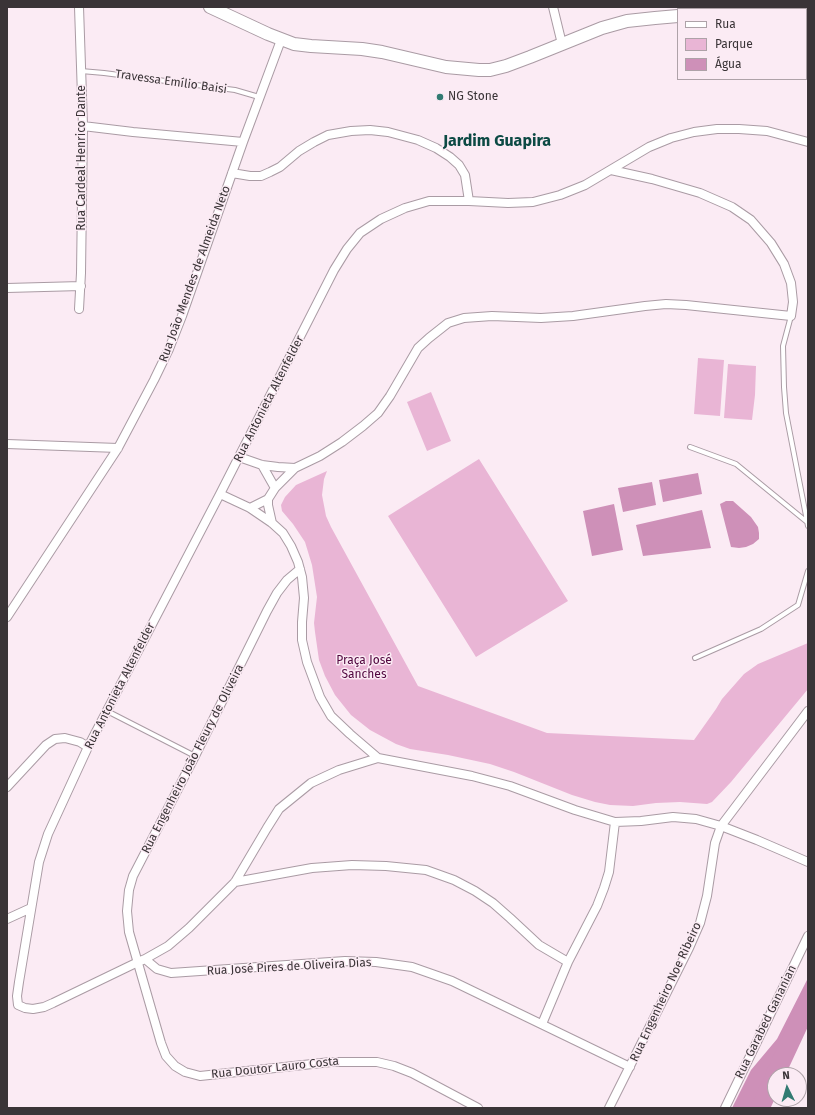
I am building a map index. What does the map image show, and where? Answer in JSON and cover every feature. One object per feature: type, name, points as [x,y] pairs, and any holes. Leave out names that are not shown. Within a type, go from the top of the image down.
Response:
[{"type":"main road","points":[[210,7],[281,40],[294,44],[362,49],[382,52],[446,67],[479,70],[490,70],[506,66],[602,28],[627,21],[677,16]]},
{"type":"street","name":"Rua Cardeal Henrico Dante","points":[[79,7],[83,126],[79,309]]},
{"type":"street","points":[[553,7],[562,44]]},
{"type":"street","name":"Rua João Mendes de Almeida Neto","points":[[7,617],[118,448],[169,349],[259,97],[281,40]]},
{"type":"street","points":[[83,126],[243,142]]},
{"type":"street","name":"Rua Antonieta Altenfelder","points":[[141,961],[44,1007],[33,1009],[18,1005],[17,996],[19,982],[39,862],[48,834],[88,747],[220,494],[334,270],[347,249],[360,233],[381,219],[405,208],[429,202],[533,202],[560,196],[584,185],[649,147],[671,138],[694,132],[717,129],[766,131],[808,142]]},
{"type":"street","points":[[232,173],[261,176],[280,167],[299,151],[328,135],[351,131],[370,130],[388,132],[418,140],[436,148],[459,165],[465,175],[470,201]]},
{"type":"street","points":[[272,523],[268,499],[274,488],[295,468],[320,456],[342,442],[378,413],[390,396],[418,348],[448,323],[464,318],[492,316],[541,318],[557,317],[666,304],[791,316],[793,302],[792,283],[784,264],[771,243],[751,220],[732,207],[700,193],[611,170]]},
{"type":"street","points":[[7,288],[80,286]]},
{"type":"street","points":[[7,444],[118,448]]},
{"type":"street","points":[[239,457],[262,465],[295,468]]},
{"type":"street","points":[[262,465],[274,488]]},
{"type":"street","points":[[220,494],[250,508],[272,523],[283,533],[291,546],[298,562],[302,577],[304,598],[302,640],[306,662],[317,691],[331,716],[378,758]]},
{"type":"street","points":[[250,508],[268,499]]},
{"type":"street","name":"Rua Engenheiro João Fleury de Oliveira","points":[[141,961],[128,932],[127,911],[129,890],[133,876],[277,593],[287,580],[300,569]]},
{"type":"street","name":"Rua Engenheiro Noe Ribeiro","points":[[609,1108],[700,923],[707,896],[715,843],[721,826],[808,711]]},
{"type":"street","points":[[7,787],[46,745],[55,739],[65,738],[80,742],[88,747]]},
{"type":"street","points":[[141,961],[168,946],[189,928],[235,882],[279,809],[311,783],[340,770],[378,758],[472,776],[510,786],[575,810],[614,822],[641,821],[673,817],[696,819],[721,826],[808,862]]},
{"type":"street","points":[[542,1024],[568,962],[597,906],[604,888],[609,872],[614,822]]},
{"type":"street","points":[[235,882],[312,868],[352,865],[386,866],[426,870],[454,880],[475,891],[493,903],[539,945],[568,962]]},
{"type":"street","points":[[7,919],[31,908]]},
{"type":"street","name":"Rua Garabed Gananian","points":[[725,1108],[808,936]]},
{"type":"street","name":"Rua José Pires de Oliveira Dias","points":[[141,961],[157,969],[171,973],[204,972],[345,961],[376,962],[412,967],[452,981],[630,1067]]},
{"type":"street","name":"Rua Doutor Lauro Costa","points":[[141,961],[160,1043],[166,1056],[174,1066],[185,1072],[200,1076],[331,1062],[377,1062],[394,1066],[412,1073],[478,1108]]},
{"type":"lane","name":"Travessa Emílio Baisi","points":[[81,71],[235,90],[259,97]]},
{"type":"lane","points":[[791,316],[783,346],[784,387],[786,413],[807,524]]},
{"type":"lane","points":[[690,447],[736,464],[807,524]]},
{"type":"lane","points":[[695,658],[762,629],[798,605],[808,571]]},
{"type":"lane","points":[[107,711],[195,756]]},
{"type":"green space","points":[[698,358],[724,360],[720,416],[694,414]]},
{"type":"green space","points":[[728,364],[756,366],[752,420],[724,418]]},
{"type":"green space","points":[[431,392],[451,441],[427,451],[407,402]]},
{"type":"green space","points":[[479,459],[568,601],[476,657],[388,516]]},
{"type":"green space","name":"Praça José Sanches","points":[[327,471],[324,479],[322,495],[326,516],[418,686],[547,733],[694,740],[722,699],[744,674],[758,664],[808,643],[808,689],[731,782],[712,802],[707,804],[680,802],[633,806],[610,805],[572,795],[490,764],[410,749],[396,744],[370,730],[351,715],[335,695],[319,660],[314,623],[317,597],[312,565],[305,542],[282,511],[281,505],[285,497],[296,485]]},
{"type":"water","points":[[698,473],[702,494],[663,502],[659,480]]},
{"type":"water","points":[[652,482],[656,505],[623,512],[618,488]]},
{"type":"water","points":[[726,501],[733,501],[751,517],[758,527],[759,539],[753,544],[739,548],[731,547],[720,504]]},
{"type":"water","points":[[614,504],[623,550],[592,556],[583,511]]},
{"type":"water","points":[[702,510],[711,548],[643,556],[636,525]]},
{"type":"water","points":[[808,978],[808,1009],[776,1067],[767,1067],[767,1084],[754,1108],[732,1108],[751,1070],[777,1039]]},
{"type":"waterway","points":[[779,1067],[808,1004]]},
{"type":"waterway","points":[[760,1108],[767,1093]]},
{"type":"place","name":"NG Stone","points":[[440,97]]},
{"type":"district","name":"Jardim Guapira","points":[[497,142]]}]
